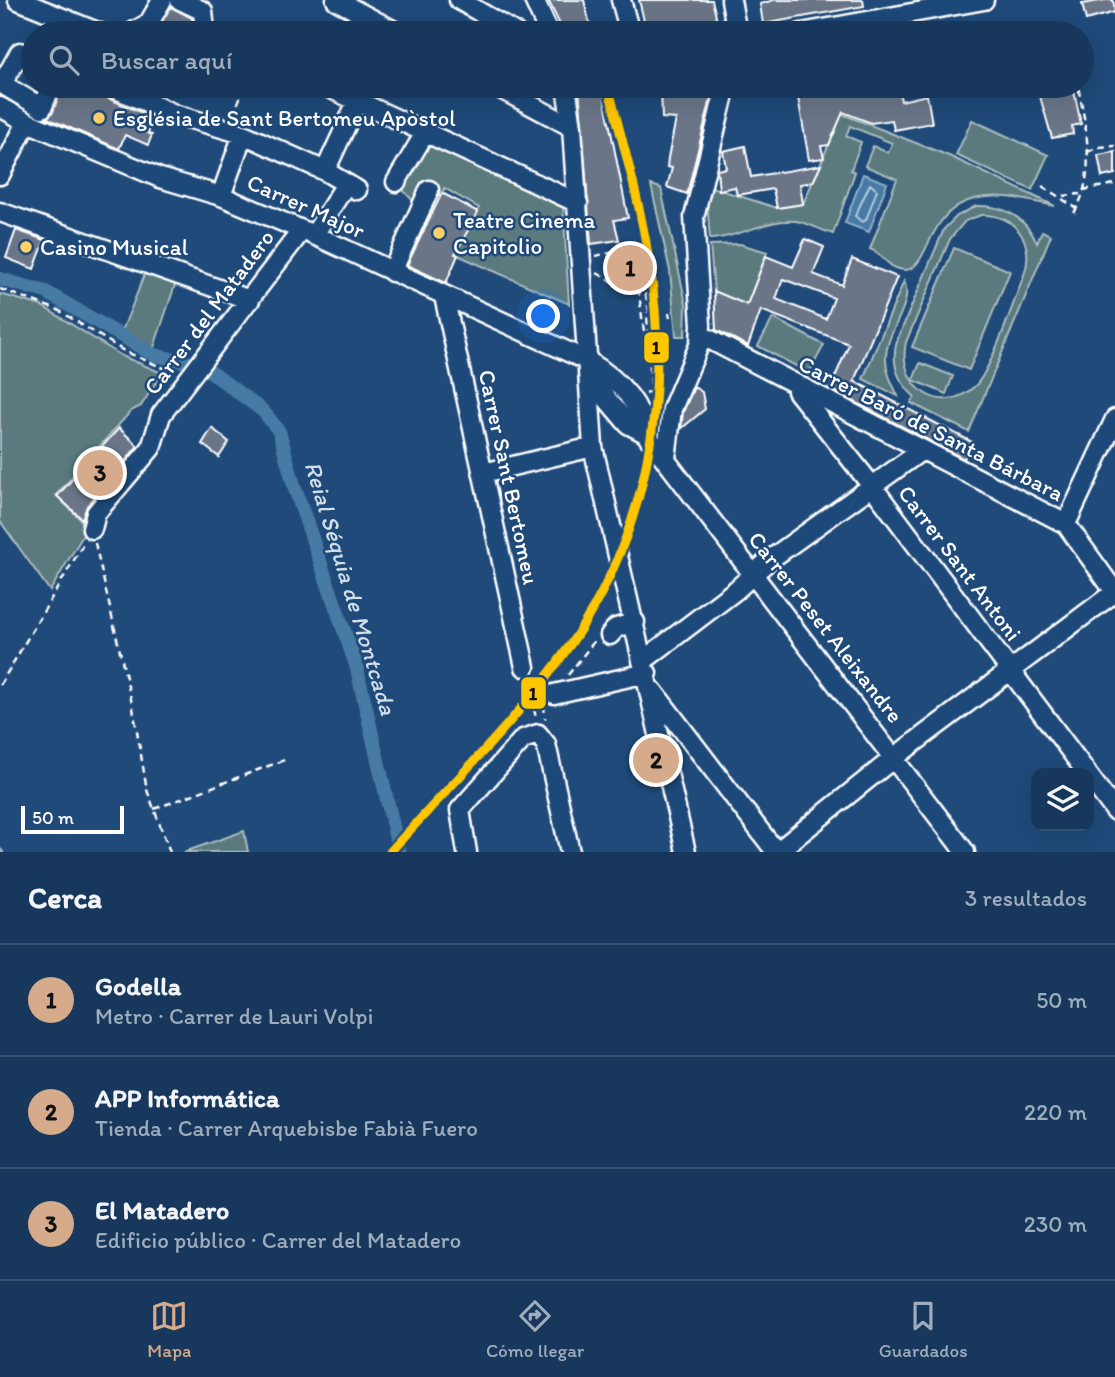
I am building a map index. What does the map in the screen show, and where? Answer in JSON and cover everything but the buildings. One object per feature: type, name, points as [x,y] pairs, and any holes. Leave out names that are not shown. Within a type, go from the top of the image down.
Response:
[{"type":"street","points":[[18,0],[70,21]]},
{"type":"street","points":[[150,21],[162,0]]},
{"type":"street","points":[[180,0],[206,6]]},
{"type":"street","points":[[336,0],[375,21]]},
{"type":"street","points":[[459,0],[495,21]]},
{"type":"street","points":[[534,0],[544,21]]},
{"type":"street","points":[[621,0],[627,21]]},
{"type":"street","points":[[731,0],[735,21]]},
{"type":"street","points":[[868,21],[984,0]]},
{"type":"street","points":[[21,60],[1,83],[21,95]]},
{"type":"street","points":[[26,98],[42,108],[46,98]]},
{"type":"street","points":[[137,98],[177,115],[235,131],[325,171],[358,100]]},
{"type":"street","points":[[353,98],[578,203]]},
{"type":"street","points":[[518,98],[572,127]]},
{"type":"street","points":[[568,98],[578,203],[588,266],[588,369],[593,447],[686,852]]},
{"type":"street","points":[[666,459],[672,410],[697,352],[701,335],[694,217],[723,98]]},
{"type":"street","name":"Carrer Major","points":[[0,107],[27,122],[160,178],[221,196],[308,232],[444,296],[588,369]]},
{"type":"street","points":[[0,175],[27,122]]},
{"type":"street","points":[[221,196],[235,131]]},
{"type":"street","points":[[396,182],[425,133]]},
{"type":"street","name":"Carrer del Matadero","points":[[92,529],[96,513],[151,448],[160,415],[250,300],[308,232],[352,187],[325,171]]},
{"type":"street","points":[[392,272],[429,190]]},
{"type":"street","points":[[0,212],[250,300]]},
{"type":"street","name":"Carrer Sant Bertomeu","points":[[444,296],[525,667]]},
{"type":"street","name":"Carrer Baró de Santa Bárbara","points":[[701,335],[792,385],[1066,524],[1115,592]]},
{"type":"street","name":"Carrer Peset Aleixandre","points":[[588,369],[628,424],[645,433],[666,459],[965,852]]},
{"type":"street","name":"Carrer Sant Antoni","points":[[792,385],[872,486],[1083,768]]},
{"type":"street","points":[[1066,524],[1115,419]]},
{"type":"street","points":[[483,473],[593,447]]},
{"type":"street","points":[[554,694],[647,673],[768,561],[921,451]]},
{"type":"street","points":[[647,673],[777,852],[895,757],[1115,592]]},
{"type":"street","points":[[603,637],[616,628],[635,622]]},
{"type":"street","points":[[467,852],[460,810],[523,739],[538,734],[546,744],[569,852]]},
{"type":"street","name":"Carrer Sant Antoni","points":[[1094,783],[1115,811]]},
{"type":"path","points":[[235,131],[242,98]]},
{"type":"path","points":[[1074,213],[1082,192],[1088,152],[1080,98]]},
{"type":"path","points":[[1088,152],[1098,147],[1115,146]]},
{"type":"path","points":[[1063,196],[1115,184]]},
{"type":"path","points":[[1042,186],[1063,196],[1076,208]]},
{"type":"path","points":[[588,266],[640,247]]},
{"type":"path","points":[[588,266],[625,289],[644,285],[652,340],[651,391],[643,394]]},
{"type":"path","points":[[638,286],[645,340],[652,340]]},
{"type":"path","points":[[0,289],[58,310],[124,351],[189,380]]},
{"type":"path","points":[[0,685],[92,529]]},
{"type":"path","points":[[92,529],[133,708],[147,790],[170,852]]},
{"type":"path","points":[[545,725],[544,705],[603,637]]},
{"type":"path","points":[[534,709],[537,722]]},
{"type":"path","points":[[154,809],[287,759]]},
{"type":"green space","points":[[842,114],[949,156],[1055,206],[1004,197],[984,197],[958,205],[938,226],[914,267],[900,270],[870,249],[897,179],[865,166],[873,146],[888,153],[892,143],[850,126],[846,136],[861,142],[851,170],[855,172],[833,234],[801,222],[785,221],[710,239],[707,201],[711,187],[777,208],[803,204]]},
{"type":"green space","points":[[972,120],[1048,155],[1032,190],[956,155]]},
{"type":"green space","points":[[430,141],[563,203],[569,304],[455,254],[479,208],[444,188],[441,196],[424,187],[415,203],[401,188]]},
{"type":"green space","points":[[651,185],[661,188],[686,304],[685,336],[676,336],[670,271]]},
{"type":"green space","points":[[976,206],[996,208],[1020,220],[1037,243],[1042,231],[1051,235],[969,432],[911,403],[915,397],[904,384],[895,363],[898,338],[944,229],[957,216]],"holes":[[[981,215],[993,216],[1012,224],[1024,240],[1027,250],[1025,272],[996,349],[982,377],[962,395],[948,399],[935,398],[914,384],[905,358],[906,342],[950,239],[965,221]]]},
{"type":"green space","points":[[740,244],[767,252],[747,305],[714,291],[710,245]]},
{"type":"green space","points":[[954,248],[1010,271],[969,370],[912,347]]},
{"type":"green space","points":[[146,271],[176,282],[153,350],[122,331]]},
{"type":"green space","points":[[904,281],[906,299],[890,340],[886,360],[888,374],[898,396],[863,379]]},
{"type":"green space","points":[[0,294],[42,306],[122,356],[162,373],[141,406],[131,411],[56,495],[81,520],[85,532],[50,591],[0,521]]},
{"type":"green space","points":[[773,318],[824,345],[809,373],[758,346]]},
{"type":"green space","points":[[920,363],[953,376],[946,394],[913,380]]},
{"type":"green space","points":[[244,831],[248,852],[184,852]]},
{"type":"water","points":[[863,174],[887,183],[869,232],[845,223]]},
{"type":"waterway","name":"Reial Séquia de Montcada","points":[[0,279],[46,292],[154,355],[195,364]]},
{"type":"waterway","name":"Reial Séquia de Montcada","points":[[207,369],[263,411],[279,431],[295,489],[356,665],[399,852]]},
{"type":"transit line","name":"1","points":[[390,852],[506,726],[550,673],[597,602],[635,509],[647,461],[654,411],[657,361],[655,311],[641,217],[611,98]]},
{"type":"place","name":"Església de Sant Bertomeu Apòstol","points":[[99,118]]},
{"type":"place","name":"Teatre Cinema Capitolio","points":[[439,233]]},
{"type":"place","name":"Casino Musical","points":[[26,247]]},
{"type":"place","name":"Godella","points":[[630,268]]},
{"type":"place","name":"El Matadero","points":[[100,473]]},
{"type":"place","name":"APP Informática","points":[[656,760]]}]
